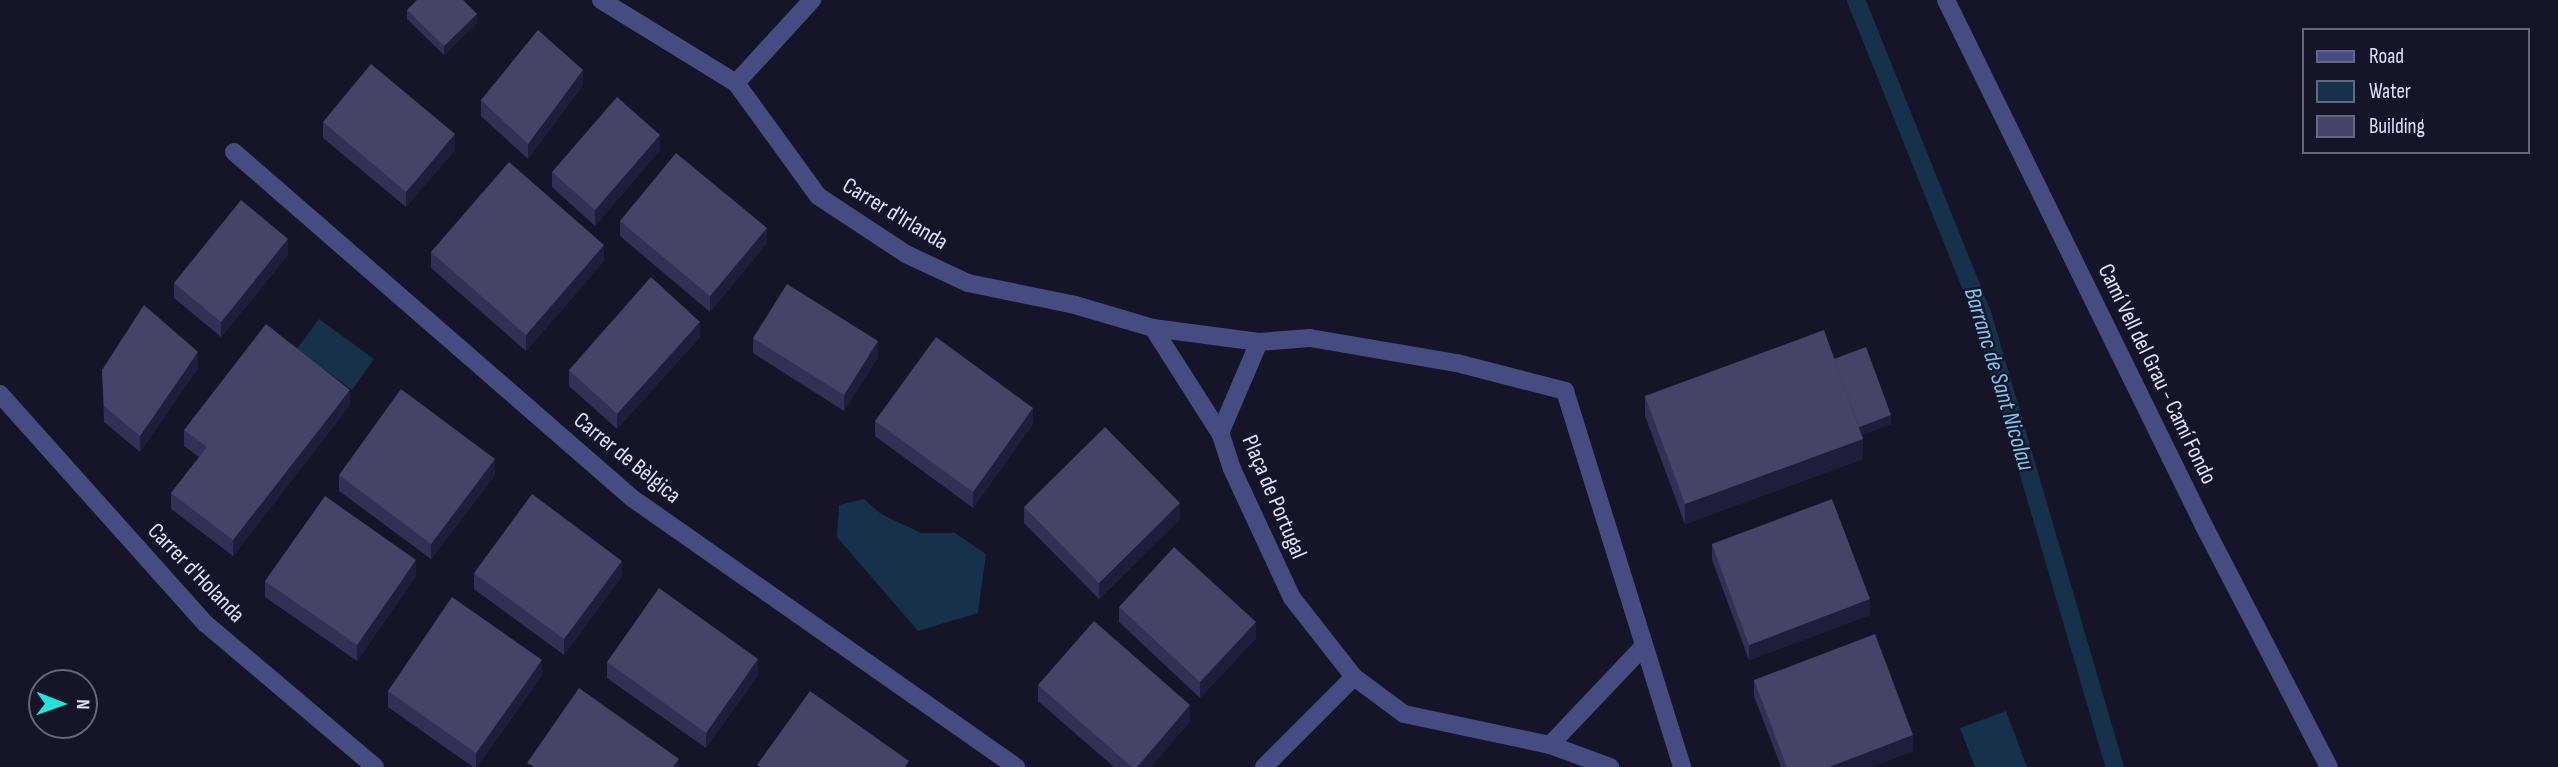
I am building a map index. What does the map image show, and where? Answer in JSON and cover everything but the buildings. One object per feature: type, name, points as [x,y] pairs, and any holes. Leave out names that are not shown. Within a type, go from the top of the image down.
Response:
[{"type":"street","name":"Carrer d'Irlanda","points":[[601,0],[736,83],[818,197],[906,254],[968,283],[1074,305],[1153,328],[1259,342]]},
{"type":"street","points":[[736,83],[812,0]]},
{"type":"street","name":"Camí Vell del Grau - Camí Fondo","points":[[1946,0],[2204,526],[2329,767]]},
{"type":"street","name":"Carrer de Bèlgica","points":[[234,152],[632,498],[1016,767]]},
{"type":"street","points":[[1153,328],[1220,433]]},
{"type":"street","points":[[1259,342],[1310,338],[1457,363],[1565,391],[1682,767]]},
{"type":"street","name":"Plaça de Portugal","points":[[1259,342],[1220,433],[1292,598],[1354,677],[1404,714],[1550,745],[1610,767]]},
{"type":"street","name":"Carrer d'Holanda","points":[[0,394],[206,624],[375,767]]},
{"type":"street","points":[[1550,745],[1643,646]]},
{"type":"street","points":[[1264,767],[1354,677]]},
{"type":"water","points":[[319,319],[374,359],[352,390],[297,349]]},
{"type":"water","points":[[864,499],[881,514],[921,533],[955,533],[986,554],[978,613],[918,631],[837,537],[839,505]]},
{"type":"water","points":[[2006,711],[2027,767],[1975,767],[1960,728]]},
{"type":"waterway","name":"Barranc de Sant Nicolau","points":[[1856,0],[1982,313],[2115,767]]}]
